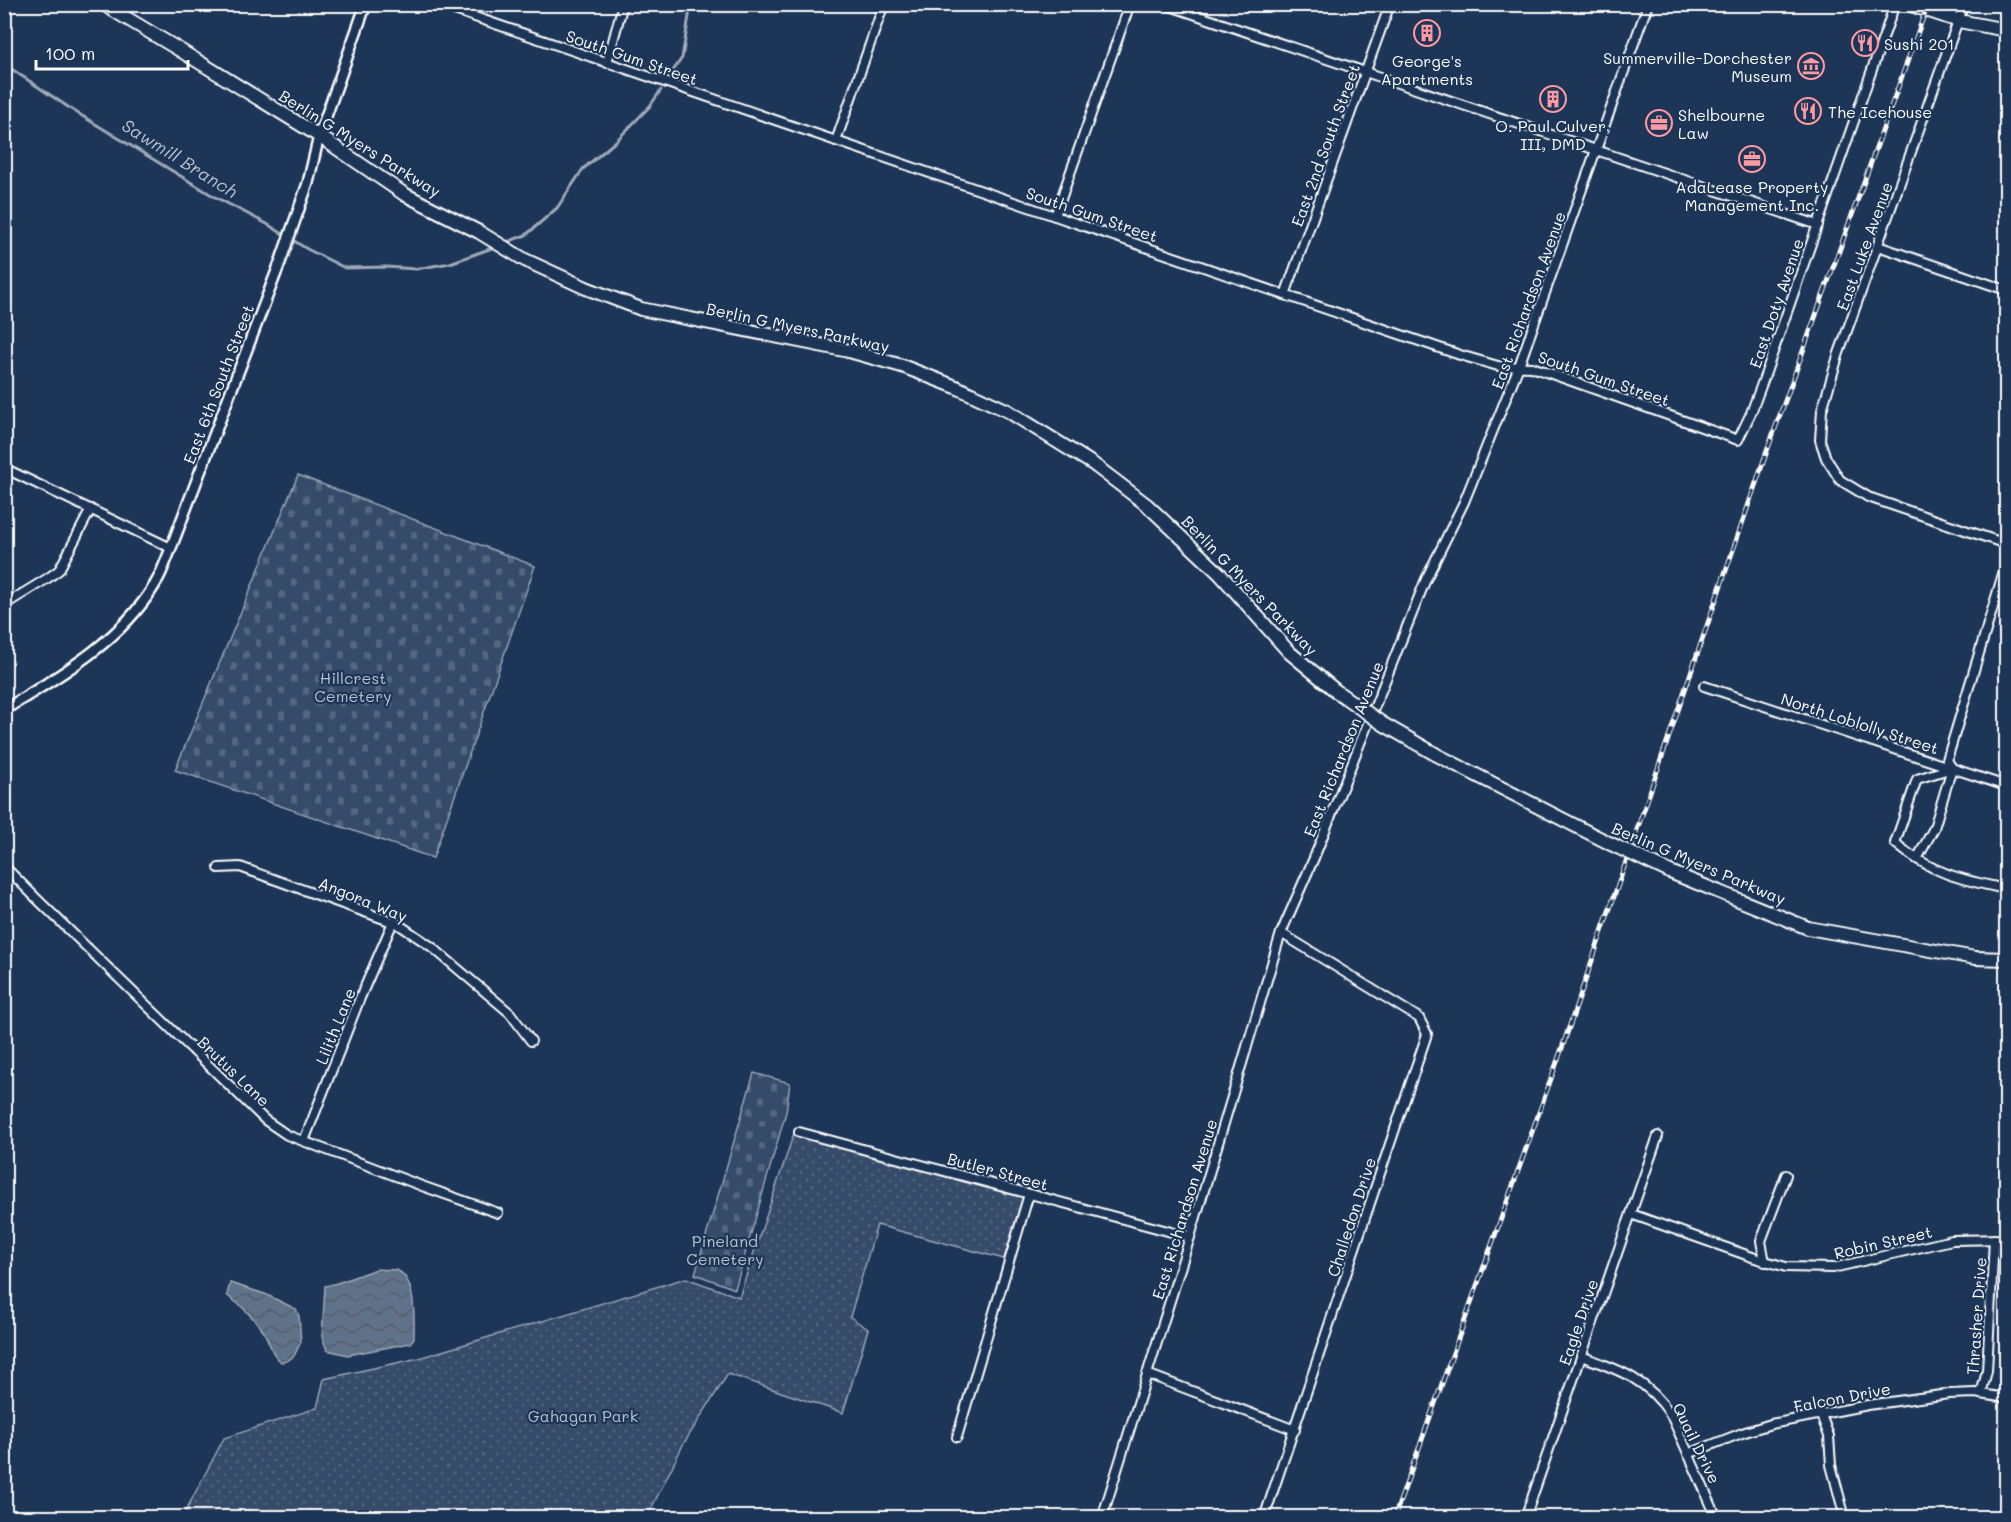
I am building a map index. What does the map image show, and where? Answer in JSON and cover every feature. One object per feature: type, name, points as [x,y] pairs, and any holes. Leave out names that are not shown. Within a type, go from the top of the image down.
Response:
[{"type":"main road","name":"Berlin G Myers Parkway","points":[[103,4],[319,136],[404,194],[479,232],[525,260],[586,288],[641,309],[849,351],[902,366],[1008,411],[1094,464],[1147,505],[1220,574],[1289,652],[1336,691],[1383,724],[1437,755],[1588,833],[1670,872],[1808,928],[1975,958],[2007,959]]},
{"type":"main road","points":[[1908,4],[1959,21],[2007,30]]},
{"type":"street","name":"East 6th South Street","points":[[4,710],[94,652],[127,621],[154,586],[171,548],[281,260],[308,183],[319,136],[366,4]]},
{"type":"street","name":"South Gum Street","points":[[437,4],[1460,354],[1498,366],[1532,367],[1738,440]]},
{"type":"street","points":[[607,63],[624,4]]},
{"type":"street","points":[[836,141],[884,4]]},
{"type":"street","points":[[1055,216],[1130,4]]},
{"type":"street","points":[[1164,4],[1818,225]]},
{"type":"street","name":"East 2nd South Street","points":[[1285,295],[1390,4]]},
{"type":"street","name":"East Richardson Avenue","points":[[1102,1518],[1190,1237],[1281,933],[1314,858],[1426,579],[1464,502],[1519,366],[1648,4]]},
{"type":"street","name":"East Doty Avenue","points":[[1738,440],[1751,413],[1895,4]]},
{"type":"street","name":"East Luke Avenue","points":[[1964,4],[1838,356],[1822,410],[1820,440],[1826,458],[1840,480],[1868,497],[2007,544]]},
{"type":"street","points":[[1878,246],[2007,290]]},
{"type":"street","points":[[4,468],[171,548]]},
{"type":"street","points":[[4,605],[58,570],[91,509]]},
{"type":"street","points":[[1917,859],[1934,828],[1952,768],[1947,760],[2007,564]]},
{"type":"street","name":"North Loblolly Street","points":[[1704,686],[2007,786]]},
{"type":"street","points":[[1952,768],[1917,779],[1895,843],[1932,869],[1965,880],[2007,889]]},
{"type":"street","name":"Brutus Lane","points":[[4,866],[265,1120],[287,1135],[498,1213]]},
{"type":"street","name":"Angora Way","points":[[219,868],[240,867],[398,924],[432,947],[510,1013],[531,1041]]},
{"type":"street","name":"Lilith Lane","points":[[304,1141],[360,998],[393,922]]},
{"type":"street","name":"Challedon Drive","points":[[1264,1518],[1426,1034],[1419,1018],[1281,933]]},
{"type":"street","name":"Butler Street","points":[[799,1132],[1190,1237]]},
{"type":"street","name":"Eagle Drive","points":[[1525,1518],[1658,1136]]},
{"type":"street","points":[[1765,1262],[1761,1242],[1786,1175]]},
{"type":"street","points":[[957,1437],[1029,1194]]},
{"type":"street","name":"Robin Street","points":[[1631,1214],[1765,1262],[1786,1267],[1833,1268],[1952,1240],[2007,1239]]},
{"type":"street","name":"Thrasher Drive","points":[[1981,1394],[1987,1371],[1994,1239]]},
{"type":"street","name":"Quail Drive","points":[[1581,1356],[1623,1371],[1644,1384],[1653,1393],[1671,1415],[1717,1518]]},
{"type":"street","points":[[1147,1374],[1295,1430]]},
{"type":"street","name":"Falcon Drive","points":[[1688,1454],[1771,1424],[1868,1405],[1935,1395],[1981,1394],[2007,1398]]},
{"type":"street","points":[[1821,1414],[1829,1436],[1831,1466],[1845,1518]]},
{"type":"green space","name":"Hillcrest Cemetery","points":[[298,475],[535,566],[433,858],[175,770]]},
{"type":"green space","name":"Pineland Cemetery","points":[[754,1073],[790,1083],[786,1112],[735,1289],[695,1274]]},
{"type":"green space","name":"Gahagan Park","points":[[796,1127],[1023,1197],[1004,1259],[877,1225],[850,1317],[868,1329],[843,1413],[728,1374],[684,1443],[647,1517],[182,1518],[224,1438],[317,1408],[324,1379],[419,1358],[686,1278],[739,1297]]},
{"type":"water","points":[[377,1269],[396,1270],[408,1281],[413,1301],[414,1338],[410,1343],[348,1355],[327,1350],[322,1337],[325,1286]]},
{"type":"water","points":[[230,1283],[265,1294],[296,1309],[299,1316],[301,1342],[294,1356],[281,1362],[277,1358],[260,1326],[227,1295]]},
{"type":"waterway","points":[[670,75],[682,58],[691,4]]},
{"type":"waterway","name":"Sawmill Branch","points":[[4,64],[74,111],[215,197],[345,268],[416,269],[450,263],[495,247]]},
{"type":"waterway","points":[[504,243],[526,235],[557,208],[583,169],[616,141],[650,106],[661,90]]},
{"type":"railway","points":[[1394,1518],[1562,1048],[1767,451],[1928,4]]},
{"type":"place","name":"George's Apartments","points":[[1427,33]]},
{"type":"place","name":"Sushi 201","points":[[1865,43]]},
{"type":"place","name":"Summerville-Dorchester Museum","points":[[1811,66]]},
{"type":"place","name":"O. Paul Culver, III, DMD","points":[[1553,99]]},
{"type":"place","name":"The Icehouse","points":[[1808,111]]},
{"type":"place","name":"Shelbourne Law","points":[[1659,123]]},
{"type":"place","name":"AdaLease Property Management Inc.","points":[[1752,159]]}]
